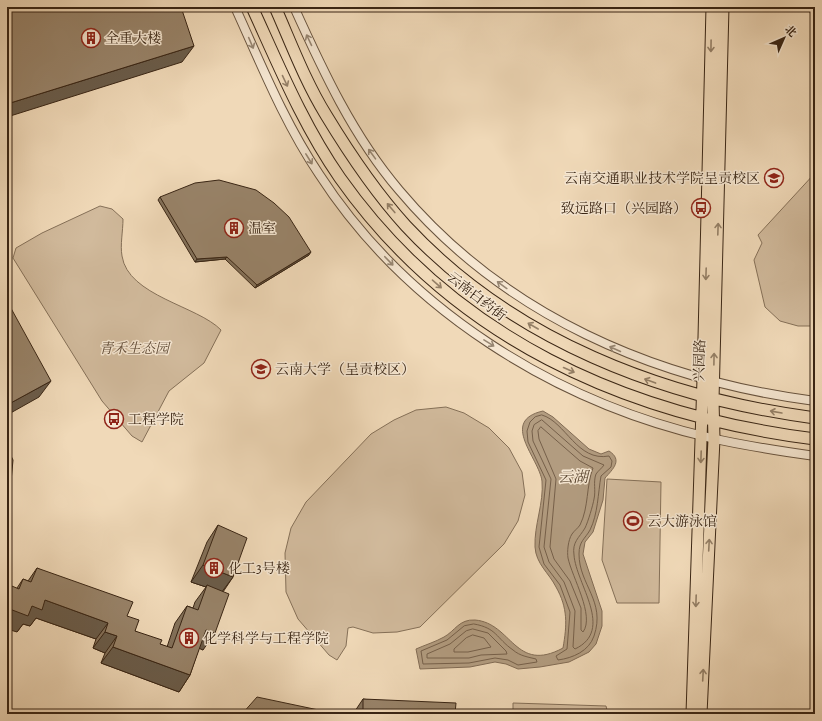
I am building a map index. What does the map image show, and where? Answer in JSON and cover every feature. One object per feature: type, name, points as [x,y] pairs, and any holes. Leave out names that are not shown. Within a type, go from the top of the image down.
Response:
[{"type":"main road","name":"云南白药街","points":[[252,7],[285,80],[312,134],[340,178],[372,218],[415,265],[468,310],[507,337],[555,364],[608,388],[658,406],[707,419],[749,429],[815,439]]},
{"type":"main road","name":"云南白药街","points":[[275,7],[324,113],[377,191],[406,225],[440,259],[475,288],[514,315],[551,337],[594,359],[628,373],[708,398],[815,418]]},
{"type":"main road","name":"兴园路","points":[[692,714],[701,436],[707,419],[708,398],[712,7]]},
{"type":"main road","name":"兴园路","points":[[708,380],[724,7]]},
{"type":"main road","name":"兴园路","points":[[701,714],[714,439],[707,419]]},
{"type":"street","points":[[235,7],[271,89],[293,133],[319,175],[355,224],[388,261],[430,300],[475,334],[527,366],[574,390],[614,407],[701,436],[753,447],[815,456]]},
{"type":"street","points":[[294,7],[342,108],[398,189],[433,227],[476,265],[515,295],[594,339],[630,355],[676,372],[752,390],[815,401]]},
{"type":"street","points":[[813,7],[815,13]]},
{"type":"green space","points":[[815,173],[815,326],[798,326],[780,321],[765,307],[754,260],[762,243],[758,235]]},
{"type":"green space","name":"青禾生态园","points":[[100,206],[112,209],[123,219],[121,252],[127,270],[137,281],[150,291],[197,314],[221,330],[204,363],[169,391],[142,442],[132,436],[102,401],[13,258],[16,248],[42,233]]},
{"type":"green space","points":[[446,407],[464,413],[489,428],[509,448],[522,472],[525,495],[518,521],[504,544],[420,627],[397,632],[373,633],[353,627],[348,628],[346,646],[337,660],[329,655],[298,619],[286,592],[285,553],[291,528],[306,502],[371,434],[394,420],[416,410]]},
{"type":"green space","name":"云大游泳馆","points":[[607,479],[661,482],[659,603],[617,603],[602,560]]},
{"type":"green space","points":[[513,703],[606,706],[607,710],[655,712],[655,714],[513,714]]},
{"type":"water","name":"云湖","points":[[543,411],[553,417],[589,449],[601,454],[609,451],[613,454],[616,461],[613,468],[605,478],[603,500],[593,532],[585,542],[583,554],[602,611],[602,626],[596,644],[589,652],[569,662],[540,667],[518,669],[506,664],[495,662],[470,667],[420,669],[416,649],[448,635],[461,623],[470,620],[487,623],[498,629],[515,645],[534,655],[547,654],[563,648],[566,624],[565,609],[560,595],[538,558],[535,547],[536,530],[542,498],[542,481],[525,441],[523,431],[524,423],[530,416]]},
{"type":"building","name":"全重大楼","points":[[7,7],[181,7],[194,46],[7,104]]},
{"type":"building","name":"温室","points":[[219,180],[256,190],[274,203],[289,217],[311,252],[257,285],[227,257],[197,259],[160,197],[195,183]]},
{"type":"building","points":[[7,301],[51,381],[7,405]]},
{"type":"building","points":[[7,452],[9,452],[13,460],[10,492],[7,501]]},
{"type":"building","points":[[218,525],[247,538],[233,577],[203,565]]},
{"type":"building","points":[[37,568],[133,602],[127,616],[139,620],[135,631],[162,640],[160,644],[172,648],[187,606],[198,610],[207,585],[229,594],[215,633],[206,630],[190,675],[113,647],[117,636],[105,632],[108,623],[45,600],[42,610],[32,606],[28,616],[7,608],[7,584],[19,589],[23,579],[31,582]]},
{"type":"building","points":[[257,697],[328,712],[328,714],[242,714]]},
{"type":"building","points":[[363,699],[456,703],[455,714],[363,714]]},
{"type":"place","name":"全重大楼","points":[[91,38]]},
{"type":"place","name":"云南交通职业技术学院呈贡校区","points":[[774,178]]},
{"type":"place","name":"致远路口（兴园路）","points":[[701,208]]},
{"type":"place","name":"温室","points":[[234,228]]},
{"type":"place","name":"云南大学（呈贡校区）","points":[[261,369]]},
{"type":"place","name":"工程学院","points":[[114,419]]},
{"type":"place","name":"云大游泳馆","points":[[633,521]]},
{"type":"place","name":"化工3号楼","points":[[214,568]]},
{"type":"place","name":"化学科学与工程学院","points":[[189,638]]}]
